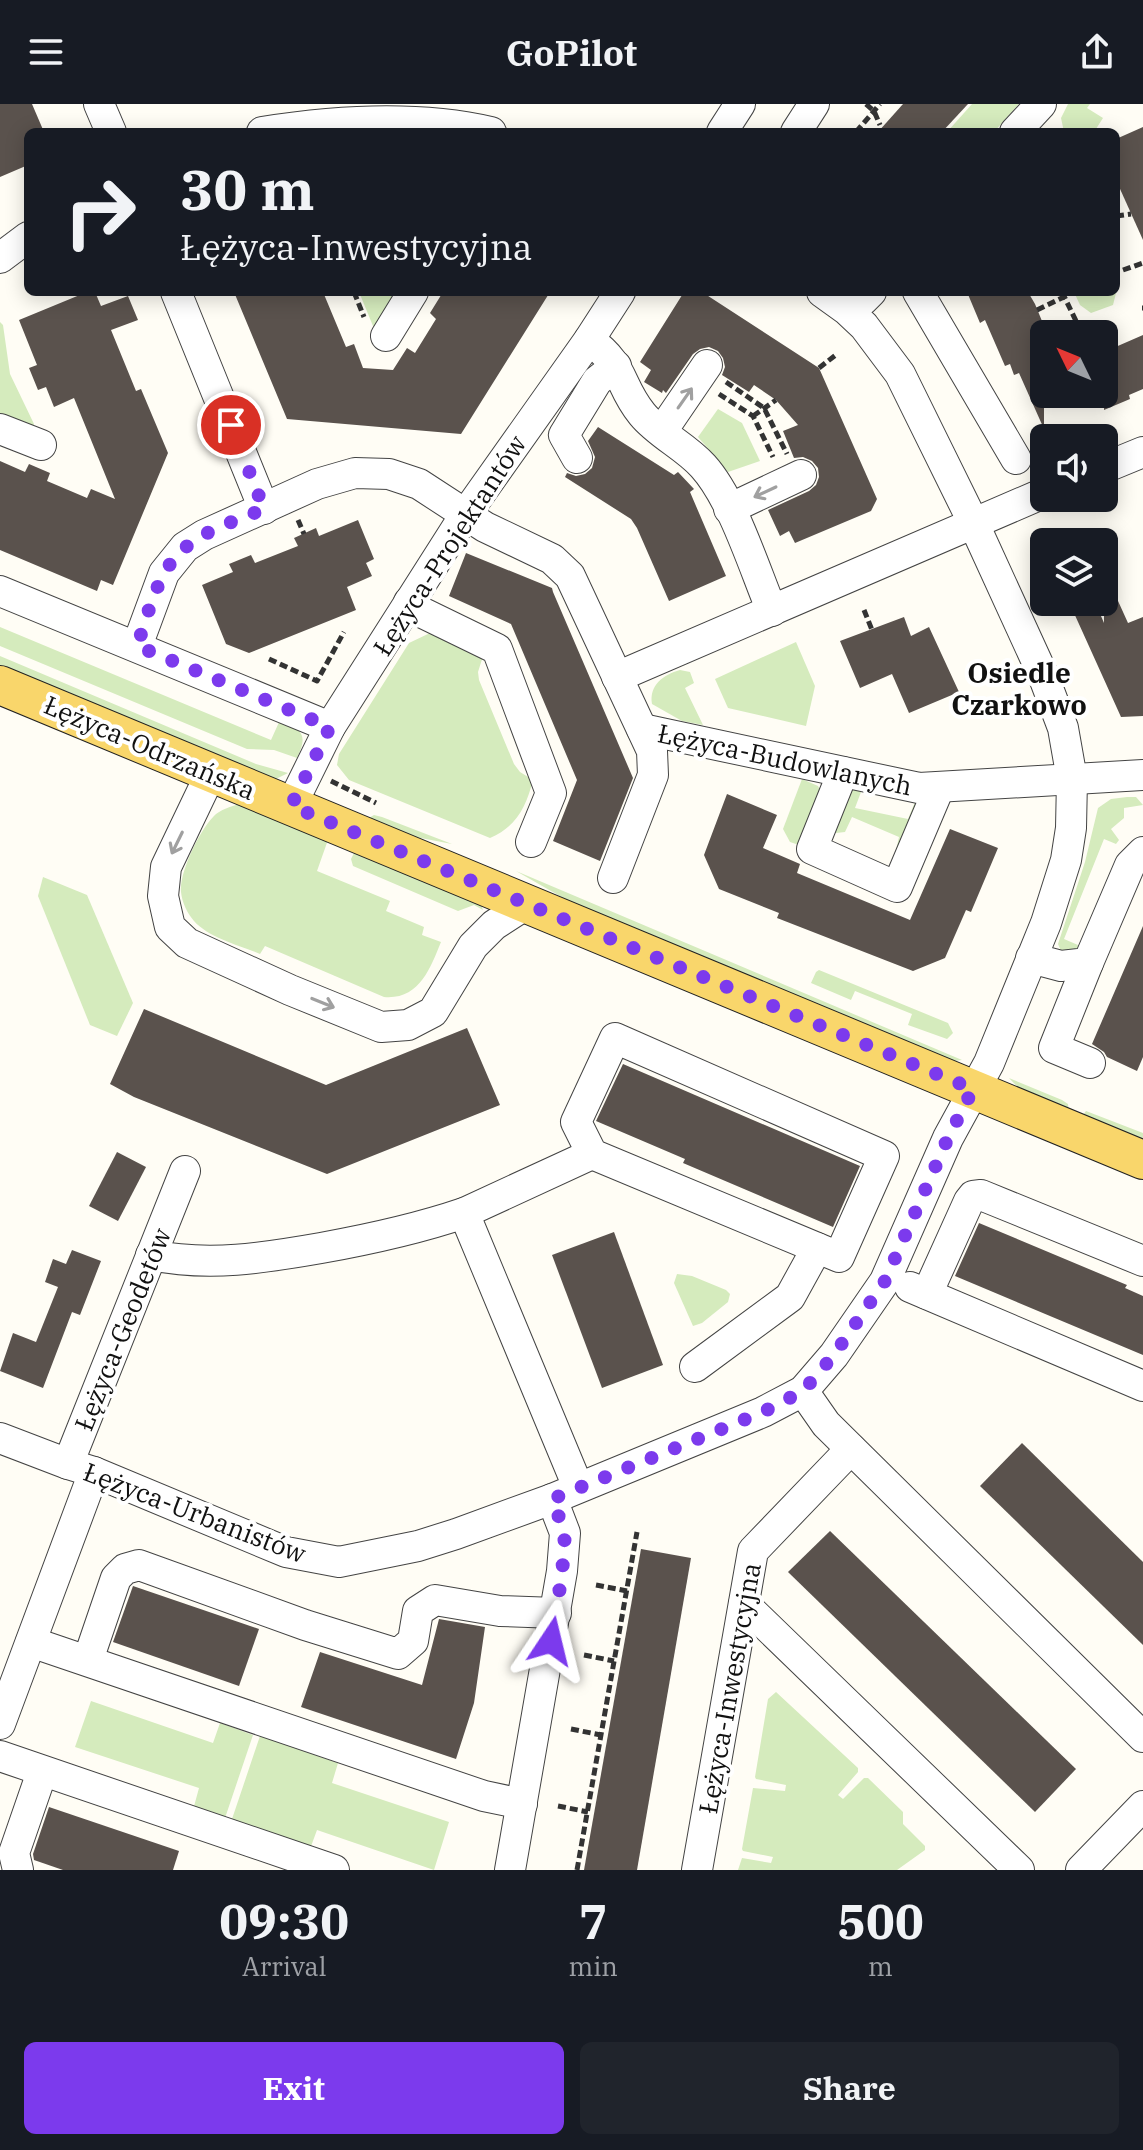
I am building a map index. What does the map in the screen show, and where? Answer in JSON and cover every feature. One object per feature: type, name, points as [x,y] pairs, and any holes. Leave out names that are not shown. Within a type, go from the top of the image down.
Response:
[{"type":"main road","name":"Łężyca-Odrzańska","points":[[0,685],[1143,1160]]},
{"type":"street","points":[[99,104],[109,128]]},
{"type":"street","points":[[725,128],[740,104]]},
{"type":"street","points":[[799,128],[814,104]]},
{"type":"street","points":[[1019,128],[1041,104]]},
{"type":"street","points":[[302,128],[371,121],[461,128]]},
{"type":"street","points":[[0,258],[24,240]]},
{"type":"street","points":[[178,296],[264,509]]},
{"type":"street","points":[[386,336],[411,296]]},
{"type":"street","name":"Łężyca-Projektantów","points":[[291,806],[330,727],[409,602],[465,515],[617,296]]},
{"type":"street","points":[[565,1493],[763,1412],[803,1391],[841,1345],[886,1278],[948,1138],[989,1063],[1046,923],[1066,860],[1071,828],[1072,779],[1063,728],[1043,675],[973,522],[900,374],[864,326],[828,296]]},
{"type":"street","points":[[920,296],[1016,459]]},
{"type":"street","points":[[589,340],[611,356],[641,414],[691,453],[705,468],[729,509],[772,611]]},
{"type":"street","points":[[577,458],[564,435],[597,381],[616,366]]},
{"type":"street","points":[[662,431],[711,377]]},
{"type":"street","points":[[0,429],[41,445]]},
{"type":"street","points":[[1118,462],[1143,452]]},
{"type":"street","points":[[729,509],[797,470]]},
{"type":"street","points":[[137,646],[159,584],[173,560],[185,547],[204,535],[317,484],[355,473],[389,474],[419,484],[465,515],[552,559],[570,576],[652,751],[653,775],[613,878]]},
{"type":"street","points":[[617,677],[1030,499]]},
{"type":"street","points":[[0,591],[330,727]]},
{"type":"street","points":[[409,602],[423,613],[497,649],[551,793],[531,842]]},
{"type":"street","name":"Łężyca-Budowlanych","points":[[642,729],[919,788],[1143,775]]},
{"type":"street","points":[[843,772],[812,849],[897,887],[939,788]]},
{"type":"street","points":[[211,773],[166,867],[163,896],[170,927],[187,943],[290,990],[381,1027],[408,1025],[433,1012],[473,946],[494,925],[528,903]]},
{"type":"street","points":[[1090,1063],[1054,1048],[1130,865],[1143,852]]},
{"type":"street","points":[[1031,958],[1061,966],[1088,963]]},
{"type":"street","points":[[695,1367],[790,1297],[828,1252],[884,1156],[615,1038],[576,1122],[592,1154],[828,1252],[1143,1386]]},
{"type":"street","points":[[151,1255],[181,1261],[222,1262],[380,1238],[464,1213],[592,1154]]},
{"type":"street","name":"Łężyca-Geodetów","points":[[0,1438],[81,1468],[151,1255],[185,1171]]},
{"type":"street","points":[[927,1294],[973,1196],[981,1195],[1143,1261]]},
{"type":"street","points":[[464,1213],[565,1493],[565,1533],[556,1613],[510,1870]]},
{"type":"street","points":[[803,1391],[826,1424],[1143,1737]]},
{"type":"street","name":"Łężyca-Inwestycyjna","points":[[697,1870],[753,1551],[851,1449]]},
{"type":"street","points":[[0,1724],[10,1668],[31,1642],[81,1468]]},
{"type":"street","name":"Łężyca-Urbanistów","points":[[81,1468],[286,1552],[339,1562],[431,1542],[565,1493]]},
{"type":"street","points":[[88,1660],[116,1578],[125,1569],[139,1565],[305,1625],[398,1654],[413,1641],[418,1611],[435,1600],[500,1611],[556,1613]]},
{"type":"street","points":[[744,1604],[1019,1870]]},
{"type":"street","points":[[31,1642],[484,1796],[522,1804]]},
{"type":"street","points":[[0,1756],[334,1870]]},
{"type":"street","points":[[18,1870],[14,1853],[42,1772]]},
{"type":"street","points":[[1081,1870],[1143,1806]]},
{"type":"path","points":[[866,104],[874,111],[880,125]]},
{"type":"path","points":[[859,128],[880,104]]},
{"type":"path","points":[[1120,215],[1131,214]]},
{"type":"path","points":[[1123,270],[1143,263]]},
{"type":"path","points":[[1037,310],[1060,296]]},
{"type":"path","points":[[1064,296],[1076,320]]},
{"type":"path","points":[[819,368],[837,354]]},
{"type":"path","points":[[711,377],[764,408],[797,470]]},
{"type":"path","points":[[711,377],[753,416],[773,458]]},
{"type":"path","points":[[753,416],[776,400]]},
{"type":"path","points":[[864,610],[872,630]]},
{"type":"path","points":[[269,659],[317,681],[344,632]]},
{"type":"path","points":[[577,1870],[637,1532]]},
{"type":"path","points":[[596,1585],[627,1591]]},
{"type":"path","points":[[584,1655],[615,1661]]},
{"type":"path","points":[[571,1729],[602,1735]]},
{"type":"path","points":[[558,1806],[588,1812]]},
{"type":"green space","points":[[972,104],[1019,104],[998,128],[951,128]]},
{"type":"green space","points":[[1068,104],[1090,104],[1087,108],[1103,118],[1097,128],[1063,128],[1061,118]]},
{"type":"green space","points":[[361,296],[395,296],[376,327]]},
{"type":"green space","points":[[1076,296],[1115,296],[1113,305],[1091,313],[1080,305]]},
{"type":"green space","points":[[0,322],[10,374],[34,424],[32,428],[0,418]]},
{"type":"green space","points":[[718,409],[742,423],[760,461],[728,472],[698,437]]},
{"type":"green space","points":[[0,627],[271,740],[280,720],[301,733],[301,750],[297,758],[274,750],[247,749],[0,646]]},
{"type":"green space","points":[[430,633],[484,653],[478,672],[479,680],[514,764],[533,780],[519,815],[507,828],[490,838],[349,780],[337,765],[339,754],[409,643]]},
{"type":"green space","points":[[796,642],[815,686],[806,726],[728,708],[715,679]]},
{"type":"green space","points":[[0,656],[256,764],[288,773],[274,780],[0,670]]},
{"type":"green space","points":[[680,670],[690,672],[694,683],[685,688],[703,725],[682,721],[652,704],[653,691],[658,682]]},
{"type":"green space","points":[[802,779],[818,786],[822,793],[799,845],[790,842],[783,829]]},
{"type":"green space","points":[[858,787],[861,792],[855,808],[908,819],[915,802],[918,802],[895,855],[899,837],[852,817],[845,832],[836,833],[834,829],[850,790]]},
{"type":"green space","points":[[1136,797],[1143,805],[1124,808],[1124,818],[1111,829],[1119,840],[1116,844],[1104,839],[1064,939],[1078,945],[1077,953],[1061,951],[1058,944],[1085,862],[1098,808],[1111,799]]},
{"type":"green space","points":[[245,803],[329,837],[317,871],[390,901],[386,911],[424,927],[422,935],[441,942],[422,981],[415,988],[396,997],[384,997],[265,946],[260,954],[225,940],[194,921],[185,907],[181,892],[192,850],[216,814]]},
{"type":"green space","points":[[374,815],[452,844],[405,835],[367,819]]},
{"type":"green space","points":[[356,849],[480,902],[483,910],[474,905],[458,911],[353,866],[351,859]]},
{"type":"green space","points":[[516,871],[962,1060],[954,1061],[600,919]]},
{"type":"green space","points":[[43,877],[87,895],[133,1003],[117,1036],[90,1025],[38,896]]},
{"type":"green space","points":[[819,970],[948,1023],[953,1033],[947,1039],[908,1025],[912,1014],[855,991],[851,1000],[811,983]]},
{"type":"green space","points":[[1009,1078],[1062,1100],[1068,1104],[1069,1112],[1026,1096]]},
{"type":"green space","points":[[1086,1111],[1143,1133],[1143,1146],[1083,1115]]},
{"type":"green space","points":[[677,1274],[692,1276],[726,1290],[730,1294],[728,1302],[702,1323],[693,1326],[674,1283]]},
{"type":"green space","points":[[776,1692],[858,1768],[838,1795],[843,1799],[864,1778],[868,1778],[903,1812],[903,1824],[925,1846],[925,1850],[897,1870],[738,1870],[742,1858],[771,1863],[773,1857],[742,1849],[753,1788],[785,1791],[786,1785],[755,1777],[768,1699]]},
{"type":"green space","points":[[91,1701],[213,1743],[220,1723],[253,1735],[224,1821],[193,1810],[199,1788],[75,1747]]},
{"type":"green space","points":[[260,1736],[338,1763],[332,1783],[449,1822],[434,1870],[317,1830],[310,1849],[231,1822]]},
{"type":"building","points":[[0,104],[32,104],[42,128],[24,128],[24,167],[0,177]]},
{"type":"building","points":[[903,104],[968,104],[946,128],[882,128]]},
{"type":"building","points":[[1143,127],[1143,240],[1120,189],[1120,137]]},
{"type":"building","points":[[77,296],[97,296],[101,306],[128,296],[138,320],[111,330],[136,391],[141,389],[168,453],[113,585],[101,580],[97,591],[0,550],[0,461],[25,472],[29,464],[50,473],[47,481],[87,498],[91,489],[115,499],[74,398],[54,407],[46,387],[38,390],[29,368],[37,365],[19,320]]},
{"type":"building","points":[[236,296],[325,296],[346,347],[354,344],[363,368],[393,370],[407,348],[415,353],[436,319],[430,313],[441,296],[547,296],[461,434],[287,419]]},
{"type":"building","points":[[681,296],[708,296],[819,368],[877,499],[871,511],[795,543],[789,531],[780,536],[768,510],[809,491],[819,477],[818,468],[812,461],[803,457],[794,458],[783,431],[798,425],[776,400],[754,385],[749,392],[722,375],[725,367],[723,358],[718,351],[709,347],[693,354],[666,393],[644,382],[651,370],[640,362]]},
{"type":"building","points":[[969,296],[1030,296],[1035,304],[1042,320],[1030,320],[1030,398],[1019,373],[1014,375],[1010,364],[1005,366],[985,320],[980,323]]},
{"type":"building","points":[[1143,335],[1143,389],[1118,404],[1118,346]]},
{"type":"building","points":[[1035,408],[1044,408],[1042,424]]},
{"type":"building","points":[[598,427],[674,475],[678,472],[694,489],[690,492],[726,576],[669,601],[631,519],[565,477],[567,473],[576,476],[585,474],[592,468],[595,457],[588,441]]},
{"type":"building","points":[[358,520],[374,559],[366,563],[372,576],[347,587],[356,610],[249,653],[226,644],[202,585],[233,572],[229,564],[251,555],[255,563],[298,546],[294,538],[316,528],[319,536]]},
{"type":"building","points":[[466,553],[552,588],[633,778],[600,861],[553,841],[577,780],[511,624],[449,596]]},
{"type":"building","points":[[1118,601],[1128,623],[1143,617],[1143,716],[1121,717],[1075,616],[1101,616],[1104,623],[1104,616],[1118,616]]},
{"type":"building","points":[[904,617],[911,636],[929,627],[959,692],[909,713],[892,674],[860,688],[840,641]]},
{"type":"building","points":[[727,794],[777,815],[763,848],[800,864],[797,873],[910,920],[950,829],[998,848],[971,912],[966,910],[945,958],[913,971],[777,918],[779,913],[719,889],[704,855]]},
{"type":"building","points":[[1143,926],[1143,1057],[1137,1071],[1107,1057],[1092,1044]]},
{"type":"building","points":[[144,1009],[326,1085],[467,1028],[500,1105],[327,1174],[134,1097],[110,1084]]},
{"type":"building","points":[[623,1064],[860,1166],[833,1227],[683,1163],[685,1159],[596,1121]]},
{"type":"building","points":[[117,1152],[146,1167],[118,1221],[89,1206]]},
{"type":"building","points":[[979,1223],[1127,1285],[1125,1288],[1143,1296],[1143,1355],[955,1276]]},
{"type":"building","points":[[614,1232],[663,1365],[602,1388],[552,1255]]},
{"type":"building","points":[[72,1250],[101,1261],[80,1315],[72,1312],[43,1388],[0,1371],[13,1333],[36,1342],[58,1287],[45,1282],[53,1259],[66,1264]]},
{"type":"building","points":[[1022,1443],[1143,1562],[1143,1645],[980,1486]]},
{"type":"building","points":[[830,1531],[1076,1769],[1035,1812],[788,1572]]},
{"type":"building","points":[[641,1549],[691,1558],[637,1870],[584,1870]]},
{"type":"building","points":[[133,1586],[259,1629],[239,1686],[113,1642]]},
{"type":"building","points":[[439,1619],[485,1627],[474,1703],[456,1759],[301,1707],[320,1652],[422,1685]]},
{"type":"building","points":[[49,1807],[179,1851],[173,1870],[63,1870],[34,1860],[33,1854]]},
{"type":"district","name":"Osiedle Czarkowo","points":[[1019,688]]},
{"type":"route","points":[[231,425],[264,509],[204,535],[185,547],[164,573],[137,646],[330,727],[291,806],[973,1089],[885,1281],[834,1355],[803,1391],[763,1412],[552,1499],[565,1533],[562,1575],[551,1641]]}]
